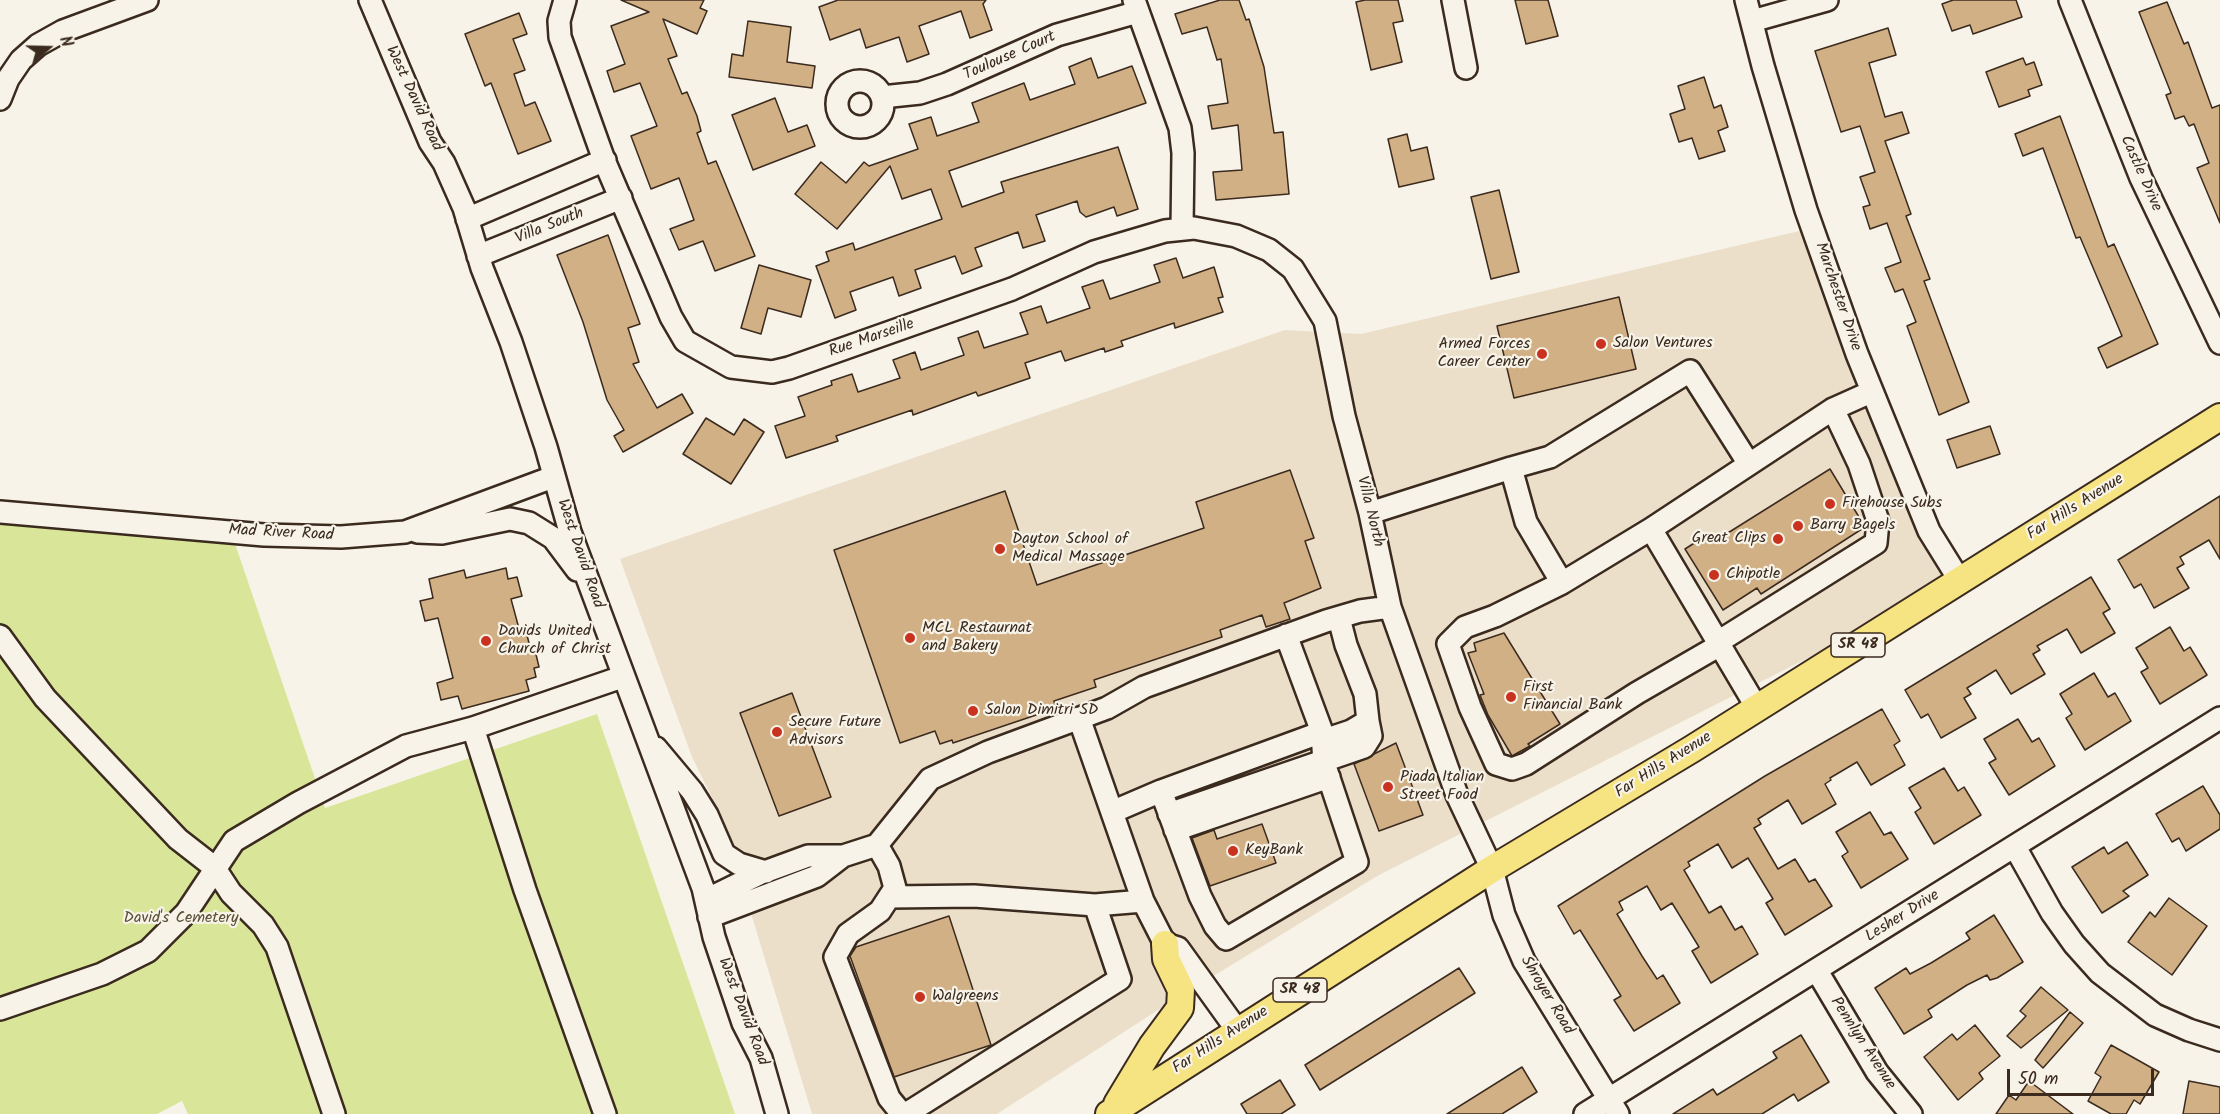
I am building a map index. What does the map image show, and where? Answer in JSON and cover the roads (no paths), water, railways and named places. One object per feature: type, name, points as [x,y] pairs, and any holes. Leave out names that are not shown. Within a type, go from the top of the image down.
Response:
[{"type":"main road","name":"Far Hills Avenue","points":[[1111,1112],[1492,869],[1757,708],[2220,417]]},
{"type":"main road","points":[[1111,1112],[1152,1046],[1180,1008],[1181,990],[1166,959],[1166,944]]},
{"type":"street","points":[[0,99],[8,80],[21,60],[38,45],[63,31],[147,0]]},
{"type":"street","name":"West David Road","points":[[370,0],[430,142],[444,163],[467,219],[478,256],[518,363],[546,447],[553,477],[591,588],[708,909],[743,1023],[761,1058],[777,1114]]},
{"type":"street","name":"Rue Marseille","points":[[565,0],[559,21],[560,37],[605,160],[671,317],[686,341],[731,367],[772,372],[789,368],[1012,289],[1094,252],[1132,238],[1182,229]]},
{"type":"street","points":[[1453,0],[1466,68]]},
{"type":"street","name":"Marchester Drive","points":[[1746,0],[1806,210],[1871,392],[1929,531],[1960,581]]},
{"type":"street","points":[[1752,21],[1827,0]]},
{"type":"street","name":"Castle Drive","points":[[2070,0],[2141,178],[2220,343]]},
{"type":"street","points":[[1136,6],[1180,129],[1183,153],[1182,229]]},
{"type":"street","name":"Toulouse Court","points":[[882,97],[920,93],[947,84],[1057,35],[1136,6]]},
{"type":"street","points":[[467,219],[605,160]]},
{"type":"street","name":"Villa South","points":[[478,256],[621,198]]},
{"type":"street","name":"Villa North","points":[[1182,229],[1194,228],[1236,236],[1269,250],[1293,269],[1325,321],[1344,416],[1370,513],[1390,607],[1457,795],[1492,869]]},
{"type":"street","points":[[1370,513],[1550,457],[1690,371],[1749,464]]},
{"type":"street","points":[[1833,409],[1859,464],[1878,521],[1876,543],[1526,764],[1512,769],[1496,764],[1470,707],[1448,644],[1465,627],[1495,616],[1562,583],[1651,529],[1833,409],[1871,392]]},
{"type":"street","points":[[1510,468],[1526,522],[1562,583]]},
{"type":"street","name":"Mad River Road","points":[[0,513],[264,535],[340,537],[405,531],[553,477]]},
{"type":"street","points":[[405,531],[442,533],[510,519],[529,523],[553,538],[591,588]]},
{"type":"street","points":[[1651,529],[1757,708]]},
{"type":"street","points":[[708,909],[766,872],[808,856],[843,856],[877,845],[930,779],[988,752],[1107,708],[1144,687],[1286,635],[1339,618],[1390,607]]},
{"type":"street","points":[[1174,826],[1328,774],[1364,747],[1371,736],[1365,694],[1346,645],[1339,618]]},
{"type":"street","points":[[1161,791],[1200,896],[1215,926],[1226,939],[1357,862],[1328,774],[1323,736],[1286,635]]},
{"type":"street","points":[[0,636],[45,698],[178,839],[214,867],[231,893],[263,925],[276,947],[334,1114]]},
{"type":"street","points":[[0,1009],[102,974],[148,951],[186,913],[214,867],[234,841],[298,803],[406,746],[473,728],[622,677]]},
{"type":"street","points":[[1079,718],[1143,901],[1166,944],[1179,948],[1237,1030]]},
{"type":"street","name":"Lesher Drive","points":[[1585,1114],[1614,1107],[1817,971],[2220,718]]},
{"type":"street","points":[[1112,812],[1161,791],[1323,736],[1351,731],[1368,721]]},
{"type":"street","points":[[473,728],[525,890],[605,1114]]},
{"type":"street","points":[[644,735],[692,791],[707,815],[724,854],[739,864],[766,872]]},
{"type":"street","points":[[877,845],[889,866],[895,888],[880,911],[848,934],[835,957],[889,1098],[904,1114],[1120,979],[1095,905]]},
{"type":"street","points":[[2014,847],[2052,913],[2074,944],[2100,973],[2156,1015],[2189,1030],[2220,1040]]},
{"type":"street","points":[[708,909],[817,876],[843,856]]},
{"type":"street","name":"Shroyer Road","points":[[1492,869],[1504,915],[1524,961],[1614,1107]]},
{"type":"street","points":[[890,897],[974,896],[1095,905],[1143,901]]},
{"type":"street","name":"Pennlyn Avenue","points":[[1817,971],[1871,1062],[1911,1114]]},
{"type":"place","name":"Salon Ventures","points":[[1601,344]]},
{"type":"place","name":"Armed Forces Career Center","points":[[1542,354]]},
{"type":"place","name":"Firehouse Subs","points":[[1830,504]]},
{"type":"place","name":"Barry Bagels","points":[[1798,526]]},
{"type":"place","name":"Great Clips","points":[[1778,539]]},
{"type":"place","name":"Dayton School of Medical Massage","points":[[1000,549]]},
{"type":"place","name":"Chipotle","points":[[1714,575]]},
{"type":"place","name":"MCL Restaurnat and Bakery","points":[[910,638]]},
{"type":"place","name":"Davids United Church of Christ","points":[[486,641]]},
{"type":"place","name":"First Financial Bank","points":[[1511,697]]},
{"type":"place","name":"Salon Dimitri SD","points":[[973,711]]},
{"type":"place","name":"Secure Future Advisors","points":[[777,732]]},
{"type":"place","name":"Piada Italian Street Food","points":[[1388,787]]},
{"type":"place","name":"KeyBank","points":[[1233,851]]},
{"type":"place","name":"Walgreens","points":[[920,997]]},
{"type":"park label","name":"David's Cemetery","points":[[181,919]]}]
